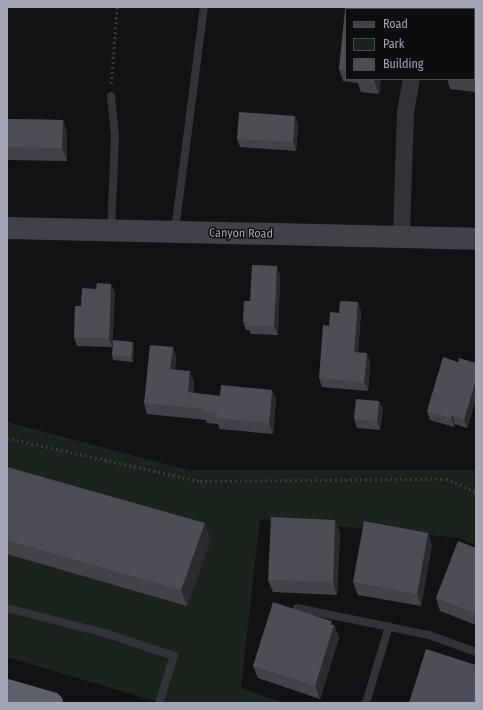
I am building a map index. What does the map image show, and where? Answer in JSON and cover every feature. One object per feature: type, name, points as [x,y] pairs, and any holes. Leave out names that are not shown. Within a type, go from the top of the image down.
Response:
[{"type":"highway","points":[[7,690],[52,703]]},
{"type":"main road","name":"Canyon Road","points":[[7,228],[402,236],[476,239]]},
{"type":"street","points":[[402,236],[404,112],[410,80]]},
{"type":"lane","points":[[174,232],[204,7]]},
{"type":"lane","points":[[111,96],[115,136],[111,231]]},
{"type":"lane","points":[[7,608],[108,634],[174,656],[159,703]]},
{"type":"lane","points":[[297,608],[429,635],[476,652]]},
{"type":"lane","points":[[366,703],[389,626]]},
{"type":"path","points":[[111,96],[117,7]]},
{"type":"path","points":[[7,438],[200,481],[446,479],[476,492]]},
{"type":"green space","points":[[7,422],[188,470],[476,470],[476,546],[460,538],[260,519],[241,688],[285,703],[162,703],[7,657]]},
{"type":"building","points":[[352,7],[376,7],[376,8]]},
{"type":"building","points":[[345,10],[345,70],[339,69]]},
{"type":"building","points":[[475,13],[476,13],[475,80]]},
{"type":"building","points":[[239,112],[295,116],[293,142],[237,139]]},
{"type":"building","points":[[7,119],[63,120],[62,148],[7,147]]},
{"type":"building","points":[[252,265],[277,266],[274,326],[247,326],[248,321],[243,321],[244,301],[250,301]]},
{"type":"building","points":[[97,283],[111,284],[109,338],[74,337],[75,306],[81,306],[82,288],[96,289]]},
{"type":"building","points":[[340,301],[358,302],[354,352],[367,353],[364,382],[319,378],[323,325],[329,326],[330,312],[339,313]]},
{"type":"building","points":[[113,340],[133,342],[131,357],[112,355]]},
{"type":"building","points":[[150,345],[173,347],[170,369],[190,371],[188,392],[220,396],[221,385],[272,390],[269,423],[216,418],[217,413],[204,412],[204,409],[144,403]]},
{"type":"building","points":[[443,357],[458,362],[459,358],[476,363],[476,380],[464,419],[452,415],[451,418],[427,411]]},
{"type":"building","points":[[356,399],[379,401],[377,421],[354,419]]},
{"type":"building","points":[[7,467],[205,523],[181,590],[7,540]]},
{"type":"building","points":[[271,517],[335,520],[333,582],[268,580]]},
{"type":"building","points":[[364,521],[428,533],[417,594],[353,582]]},
{"type":"building","points":[[458,541],[476,548],[476,614],[436,598]]},
{"type":"building","points":[[273,602],[331,621],[331,625],[334,625],[315,686],[253,666]]},
{"type":"building","points":[[426,649],[476,665],[476,703],[409,703]]}]
